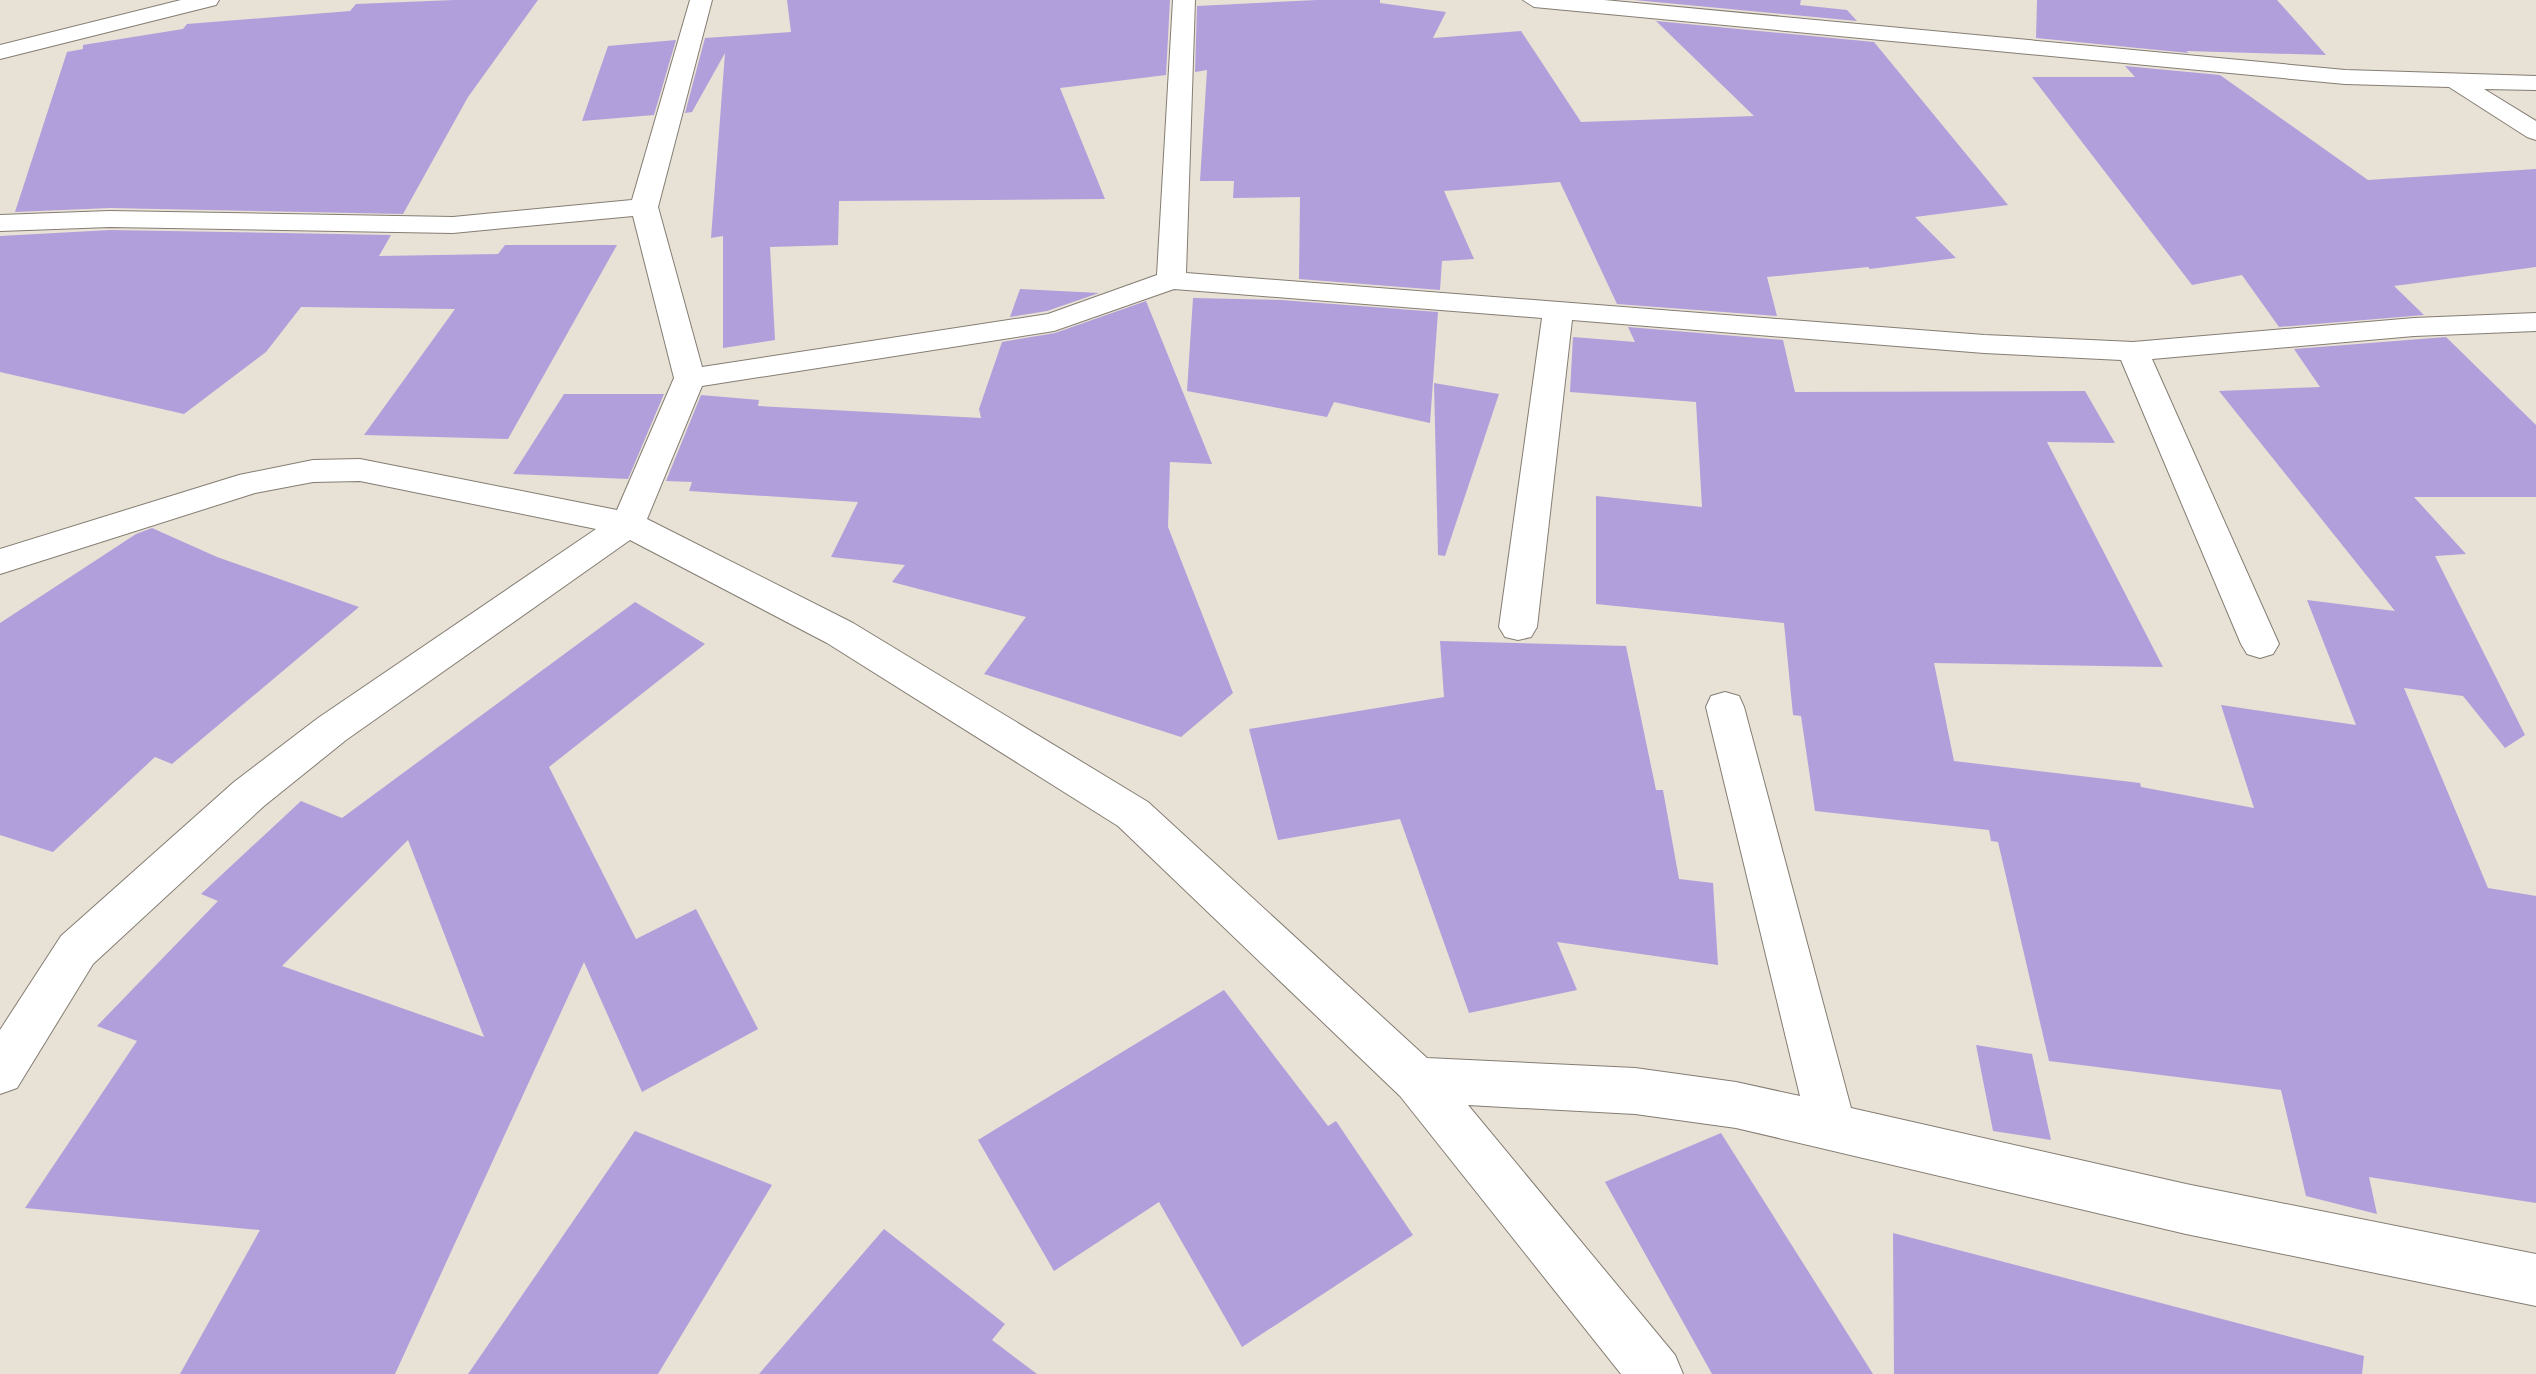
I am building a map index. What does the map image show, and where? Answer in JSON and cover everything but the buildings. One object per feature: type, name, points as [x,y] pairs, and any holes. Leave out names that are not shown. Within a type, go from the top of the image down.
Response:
[{"type":"street","points":[[0,52],[208,0]]},
{"type":"street","points":[[0,1072],[77,950],[248,794],[332,729],[628,524],[690,378],[643,207],[701,0]]},
{"type":"street","points":[[1171,281],[1184,0]]},
{"type":"street","points":[[1534,0],[2345,77],[2458,83],[2536,83]]},
{"type":"street","points":[[2458,83],[2536,132]]},
{"type":"street","points":[[0,223],[110,219],[453,225],[643,207]]},
{"type":"street","points":[[690,378],[1054,322],[1171,281],[1984,344],[2133,351],[2414,327],[2536,322]]},
{"type":"street","points":[[1518,627],[1558,312]]},
{"type":"street","points":[[2133,351],[2260,644]]},
{"type":"street","points":[[0,562],[251,483],[313,471],[360,470],[628,524],[840,633],[1133,814],[1417,1080],[1656,1374]]},
{"type":"street","points":[[1725,707],[1831,1125]]},
{"type":"street","points":[[1417,1080],[1634,1091],[1736,1105],[2186,1209],[2536,1280]]}]
